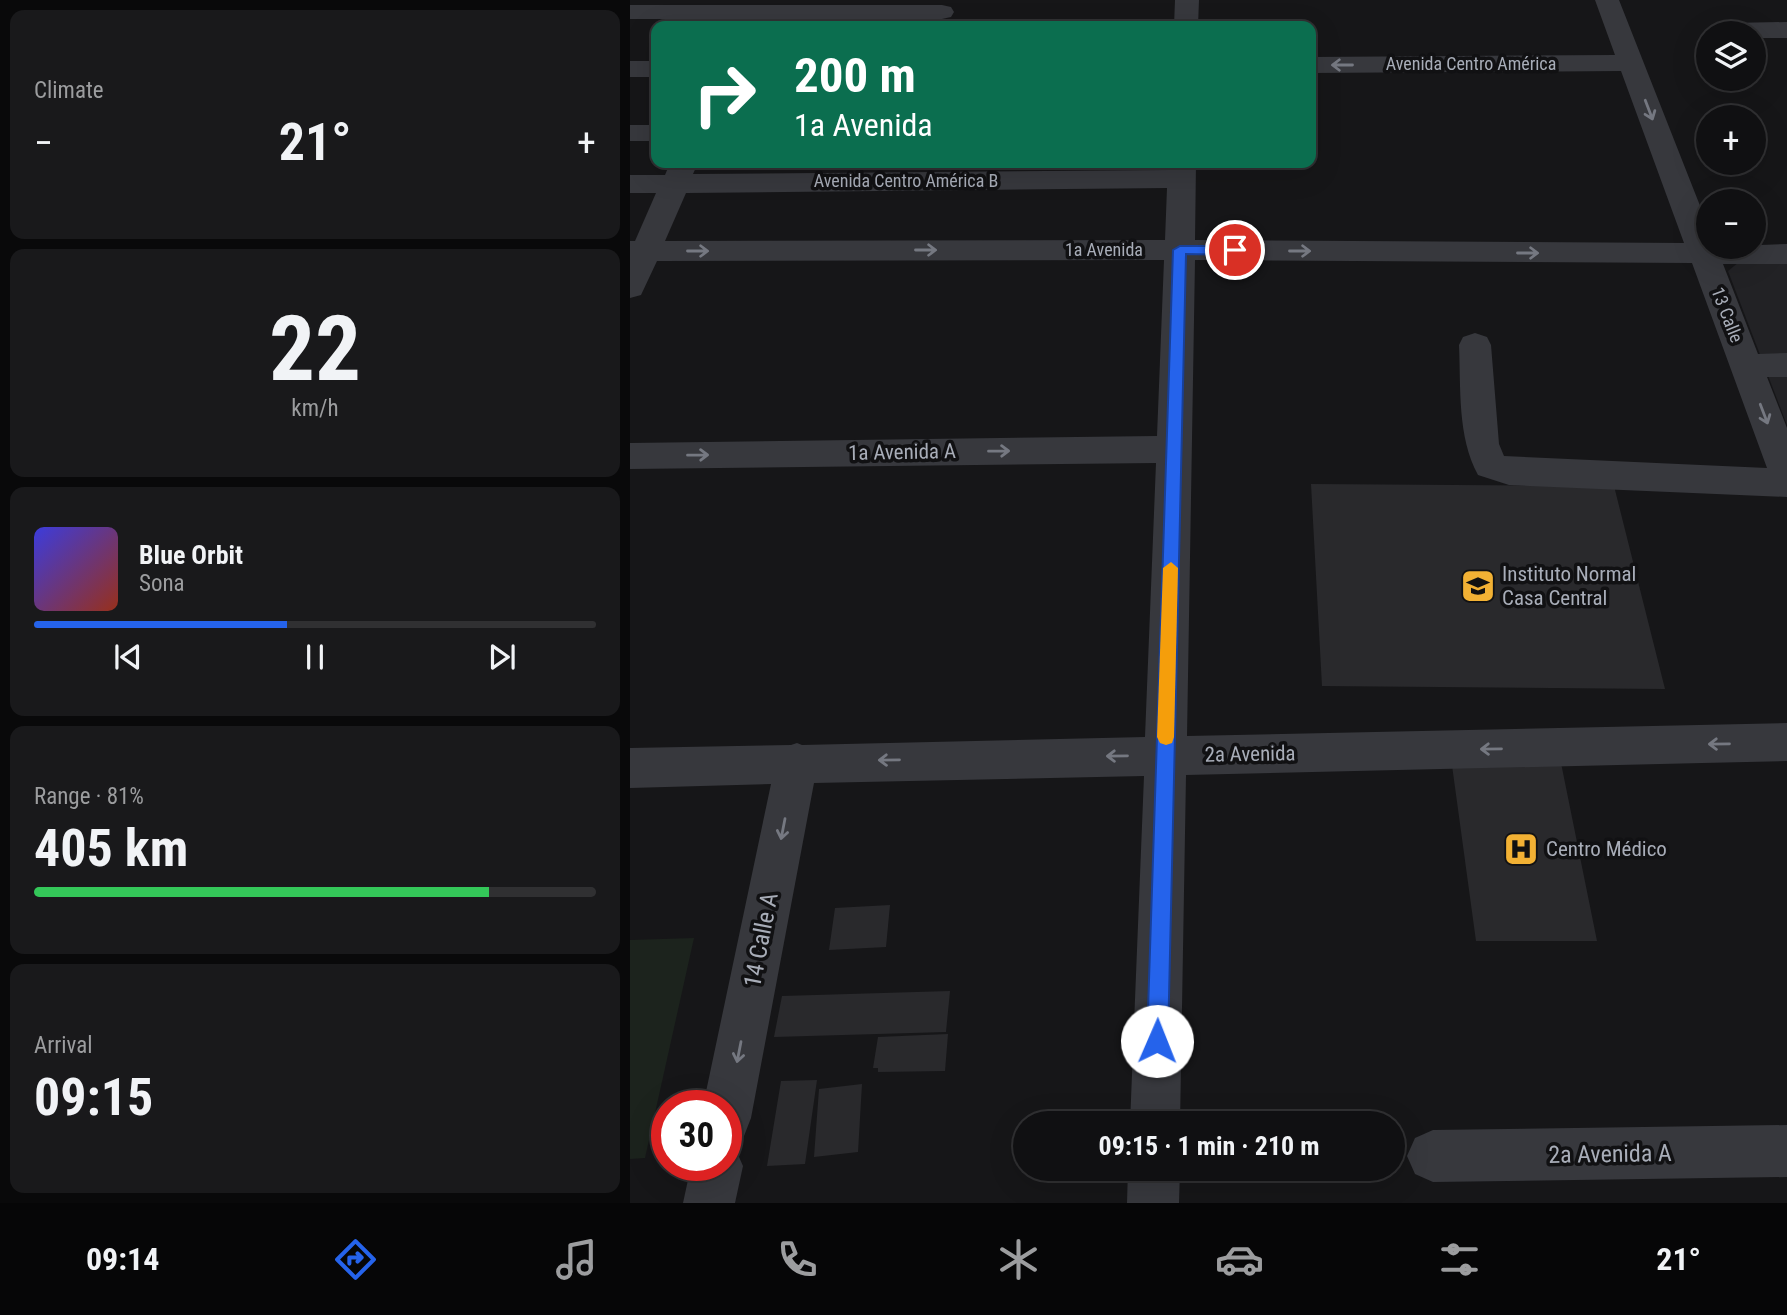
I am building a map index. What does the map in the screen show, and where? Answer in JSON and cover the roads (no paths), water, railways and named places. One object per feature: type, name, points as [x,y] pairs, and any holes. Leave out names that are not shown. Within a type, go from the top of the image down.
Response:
[{"type":"street","points":[[1186,21],[1187,0]]},
{"type":"street","name":"13 Calle","points":[[1607,0],[1696,233]]},
{"type":"street","points":[[630,12],[942,12]]},
{"type":"street","points":[[1766,31],[1787,30]]},
{"type":"street","name":"Avenida Centro América","points":[[1316,65],[1631,62]]},
{"type":"street","points":[[630,69],[651,69]]},
{"type":"street","points":[[630,133],[651,133]]},
{"type":"street","points":[[1155,1111],[1182,171]]},
{"type":"street","name":"Avenida Centro América B","points":[[630,184],[679,173],[1182,171]]},
{"type":"street","points":[[630,288],[638,251],[679,173]]},
{"type":"street","name":"1a Avenida","points":[[638,251],[1180,250],[1696,254]]},
{"type":"street","name":"1a Avenida","points":[[1766,254],[1787,254]]},
{"type":"street","name":"13 Calle","points":[[1706,259],[1787,473]]},
{"type":"street","points":[[1475,345],[1482,444],[1490,465],[1509,471],[1787,483]]},
{"type":"street","points":[[1746,366],[1787,365]]},
{"type":"street","name":"1a Avenida A","points":[[630,456],[1174,449]]},
{"type":"street","name":"2a Avenida","points":[[630,768],[797,762],[1787,743]]},
{"type":"street","name":"14 Calle A","points":[[732,1090],[797,762]]},
{"type":"street","name":"2a Avenida A","points":[[1433,1156],[1787,1152]]},
{"type":"street","points":[[709,1203],[714,1181]]},
{"type":"street","points":[[1153,1203],[1154,1181]]},
{"type":"place","name":"Instituto Normal Casa Central","points":[[1478,586]]},
{"type":"place","name":"Centro Médico","points":[[1521,849]]}]
